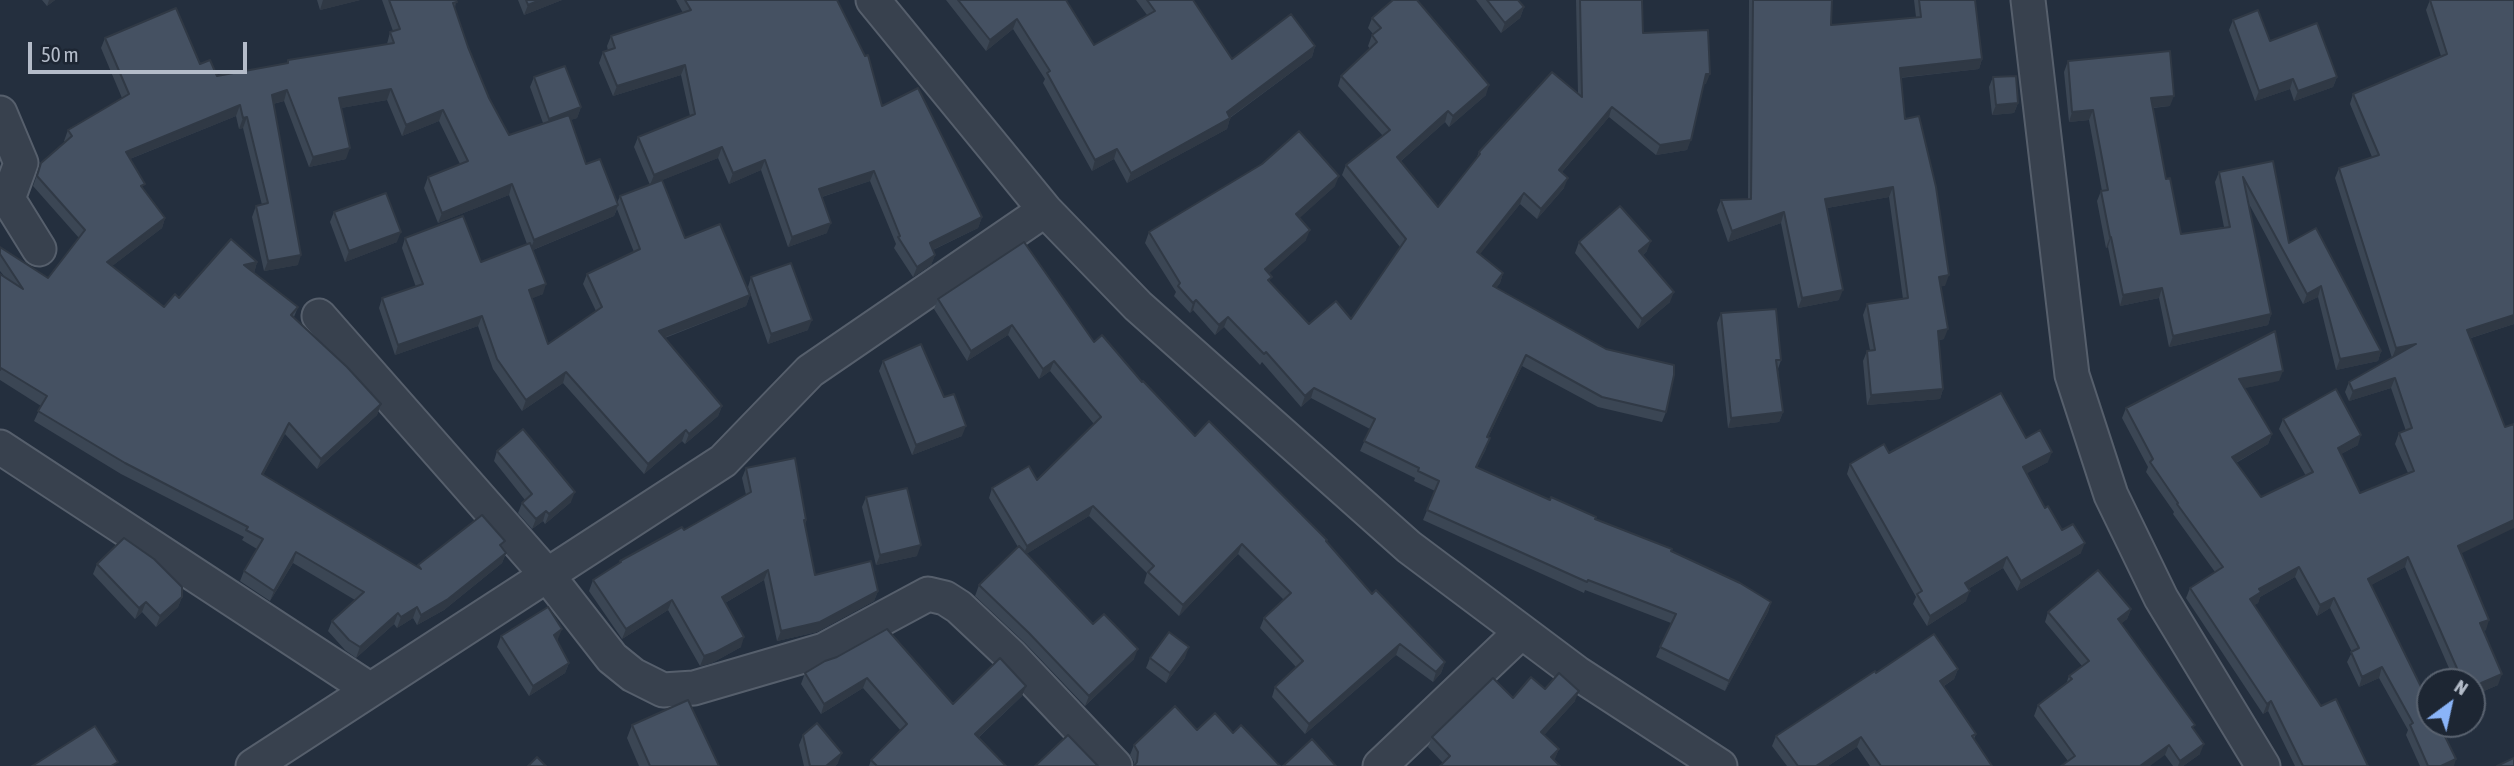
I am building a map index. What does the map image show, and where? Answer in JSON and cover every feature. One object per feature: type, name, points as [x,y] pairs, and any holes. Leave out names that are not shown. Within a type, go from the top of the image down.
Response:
[{"type":"street","points":[[873,0],[1045,210],[1138,306],[1409,547],[1577,673],[1720,766]]},
{"type":"street","points":[[2028,0],[2072,375],[2116,506],[2161,598],[2263,766]]},
{"type":"street","points":[[0,113],[21,163],[8,199],[39,249]]},
{"type":"street","points":[[253,766],[723,461],[810,372],[1045,210]]},
{"type":"street","points":[[319,316],[548,576],[612,658],[633,676],[663,690],[694,688],[824,650],[928,594],[944,598],[959,607],[1011,656],[1115,766]]},
{"type":"street","points":[[0,447],[369,689]]},
{"type":"street","points":[[1380,766],[1521,632]]},
{"type":"building","points":[[389,0],[456,0],[457,2],[453,3],[468,47],[489,98],[509,135],[569,115],[586,164],[600,159],[618,205],[534,240],[512,184],[442,213],[428,177],[468,161],[443,110],[406,125],[391,89],[339,98],[350,148],[313,157],[287,90],[272,95],[301,255],[268,261],[256,206],[268,203],[247,117],[243,118],[240,105],[126,152],[145,184],[141,186],[165,218],[107,262],[164,307],[175,294],[179,298],[231,239],[257,262],[244,265],[298,307],[291,315],[347,367],[381,404],[321,459],[289,423],[262,474],[421,569],[418,565],[482,515],[505,541],[500,545],[506,553],[448,599],[421,615],[417,607],[401,617],[398,613],[360,647],[349,640],[332,621],[364,592],[296,552],[274,591],[244,571],[263,539],[246,530],[248,527],[125,463],[38,411],[47,396],[1,368],[0,370],[0,274],[23,289],[0,254],[0,247],[48,278],[85,230],[37,176],[41,163],[72,136],[68,130],[129,94],[105,38],[176,8],[200,64],[210,60],[217,76],[288,63],[288,60],[394,43],[390,32],[400,29]]},
{"type":"building","points":[[526,0],[540,0],[528,5]]},
{"type":"building","points":[[685,0],[837,0],[865,56],[868,55],[882,106],[918,88],[982,217],[930,243],[935,255],[917,267],[898,237],[900,236],[874,171],[819,189],[831,223],[792,237],[765,160],[733,173],[722,147],[654,175],[638,137],[695,114],[685,65],[617,86],[603,52],[615,48],[611,36],[691,10]]},
{"type":"building","points":[[958,0],[1066,0],[1094,45],[1155,11],[1147,0],[1193,0],[1232,59],[1291,14],[1315,46],[1227,112],[1230,118],[1131,173],[1117,149],[1095,160],[1047,73],[1050,71],[1017,19],[990,40]]},
{"type":"building","points":[[1393,0],[1417,0],[1489,85],[1453,116],[1448,111],[1397,157],[1438,207],[1479,152],[1552,72],[1582,97],[1580,0],[1642,0],[1643,33],[1708,30],[1710,74],[1706,74],[1691,140],[1660,145],[1612,107],[1559,170],[1568,178],[1541,209],[1524,193],[1477,252],[1503,273],[1493,286],[1606,349],[1674,365],[1666,412],[1602,397],[1526,355],[1487,437],[1490,438],[1476,467],[1672,549],[1671,551],[1740,583],[1771,602],[1729,681],[1660,647],[1676,614],[1588,580],[1587,582],[1427,510],[1439,481],[1364,441],[1375,419],[1314,388],[1305,396],[1266,352],[1264,354],[1228,317],[1219,325],[1196,300],[1193,303],[1178,286],[1180,283],[1149,232],[1262,164],[1299,131],[1339,176],[1296,214],[1310,230],[1265,269],[1272,277],[1268,280],[1309,324],[1336,301],[1351,319],[1406,239],[1346,165],[1390,130],[1341,76],[1377,42],[1372,35],[1381,28],[1372,18]]},
{"type":"building","points":[[1487,0],[1518,0],[1524,7],[1505,23]]},
{"type":"building","points":[[1753,0],[1832,0],[1831,25],[1921,17],[1919,0],[1975,0],[1982,59],[1900,68],[1905,119],[1919,116],[1936,187],[1949,275],[1939,277],[1948,329],[1938,331],[1943,389],[1871,395],[1867,351],[1875,350],[1867,304],[1908,298],[1893,187],[1825,199],[1843,290],[1802,298],[1784,212],[1732,231],[1721,200],[1751,199]]},
{"type":"building","points":[[2430,0],[2514,0],[2514,315],[2467,330],[2505,427],[2514,424],[2514,520],[2458,546],[2489,620],[2480,623],[2502,674],[2486,681],[2486,668],[2457,668],[2408,557],[2368,579],[2416,677],[2416,738],[2446,738],[2456,759],[2441,766],[2428,766],[2410,725],[2413,723],[2382,667],[2362,677],[2351,652],[2359,648],[2334,598],[2320,605],[2299,567],[2259,589],[2261,592],[2250,599],[2321,706],[2336,699],[2368,766],[2303,766],[2271,701],[2267,704],[2190,588],[2223,567],[2150,462],[2153,459],[2126,408],[2275,331],[2283,371],[2239,379],[2272,434],[2232,457],[2261,497],[2313,472],[2283,419],[2336,389],[2361,435],[2338,448],[2360,493],[2414,471],[2399,433],[2412,428],[2395,378],[2353,391],[2349,382],[2416,344],[2396,348],[2339,168],[2379,155],[2353,94],[2447,54]]},
{"type":"building","points":[[2258,10],[2270,41],[2317,23],[2337,77],[2298,91],[2293,79],[2259,91],[2233,20]]},
{"type":"building","points":[[2170,51],[2174,96],[2151,98],[2166,179],[2170,178],[2181,234],[2230,227],[2219,172],[2273,161],[2289,243],[2316,228],[2381,351],[2340,359],[2321,286],[2307,294],[2243,177],[2271,314],[2173,336],[2162,288],[2123,295],[2101,191],[2108,190],[2093,110],[2072,112],[2068,61]]},
{"type":"building","points":[[565,66],[581,107],[549,119],[534,77]]},
{"type":"building","points":[[2016,76],[2018,103],[1996,105],[1993,77]]},
{"type":"building","points":[[662,180],[685,238],[720,224],[750,295],[659,331],[722,406],[689,434],[686,430],[648,464],[566,372],[526,400],[497,359],[482,316],[398,345],[382,298],[423,284],[405,238],[463,216],[481,262],[530,243],[546,284],[529,290],[548,344],[602,307],[587,274],[640,249],[620,196]]},
{"type":"building","points":[[386,193],[401,232],[349,251],[334,212]]},
{"type":"building","points":[[1620,206],[1651,241],[1639,251],[1674,292],[1642,319],[1579,242]]},
{"type":"building","points":[[1024,242],[1094,342],[1102,335],[1142,382],[1195,436],[1209,421],[1327,540],[1372,594],[1376,590],[1445,662],[1436,672],[1400,644],[1309,724],[1275,687],[1303,661],[1264,618],[1291,593],[1242,544],[1183,605],[1148,572],[1154,566],[1093,506],[1027,546],[992,488],[1029,466],[1037,480],[1101,417],[1054,361],[1043,369],[1012,325],[971,351],[938,299]]},
{"type":"building","points":[[791,263],[812,320],[771,334],[751,277]]},
{"type":"building","points":[[1776,309],[1781,360],[1776,360],[1783,412],[1731,418],[1721,313]]},
{"type":"building","points":[[921,344],[944,397],[954,394],[966,426],[916,445],[883,361]]},
{"type":"building","points":[[2001,393],[2026,438],[2040,430],[2052,452],[2023,467],[2045,508],[2048,506],[2062,530],[2073,524],[2085,543],[2021,581],[2007,557],[1965,583],[1970,591],[1930,616],[1917,594],[1922,591],[1850,464],[1884,444],[1889,453]]},
{"type":"building","points":[[523,429],[575,492],[549,514],[546,511],[536,519],[522,503],[532,494],[497,451]]},
{"type":"building","points":[[795,458],[815,575],[871,561],[878,591],[820,622],[781,631],[768,570],[722,597],[744,637],[704,656],[672,600],[626,629],[593,580],[620,561],[682,527],[684,530],[751,492],[746,468]]},
{"type":"building","points":[[907,488],[921,545],[880,555],[866,497]]},
{"type":"building","points":[[124,538],[154,559],[182,587],[182,597],[160,616],[146,602],[139,608],[97,564]]},
{"type":"building","points":[[1019,546],[1093,624],[1104,614],[1138,649],[1089,696],[979,585]]},
{"type":"building","points":[[2098,570],[2131,609],[2118,619],[2195,725],[2192,727],[2204,744],[2180,761],[2169,745],[2140,766],[2061,766],[2075,756],[2038,705],[2072,679],[2069,676],[2089,661],[2048,612]]},
{"type":"building","points":[[548,607],[562,629],[554,635],[569,663],[533,686],[501,636]]},
{"type":"building","points":[[887,629],[953,704],[1000,658],[1026,686],[975,734],[1006,766],[877,766],[871,760],[907,724],[867,678],[824,704],[805,673]]},
{"type":"building","points":[[1169,632],[1189,647],[1170,673],[1150,658]]},
{"type":"building","points":[[1934,634],[1958,669],[1940,681],[1976,734],[1972,736],[1992,766],[1881,766],[1861,737],[1816,766],[1798,766],[1776,736]]},
{"type":"building","points":[[1559,673],[1579,691],[1541,732],[1559,749],[1551,757],[1560,766],[1440,766],[1450,756],[1432,737],[1493,678],[1513,698],[1531,677],[1545,689]]},
{"type":"building","points":[[688,700],[719,766],[650,766],[632,725]]},
{"type":"building","points":[[1175,706],[1197,730],[1215,713],[1233,733],[1241,725],[1280,766],[1134,766],[1138,752],[1134,745]]},
{"type":"building","points":[[817,723],[842,753],[826,766],[810,766],[803,735]]},
{"type":"building","points":[[95,726],[118,762],[111,766],[32,766]]},
{"type":"building","points":[[1068,735],[1098,766],[1035,766]]},
{"type":"building","points":[[1312,739],[1336,766],[1283,766]]},
{"type":"building","points":[[537,757],[546,766],[528,766]]},
{"type":"building","points":[[2514,758],[2514,766],[2497,766]]}]
